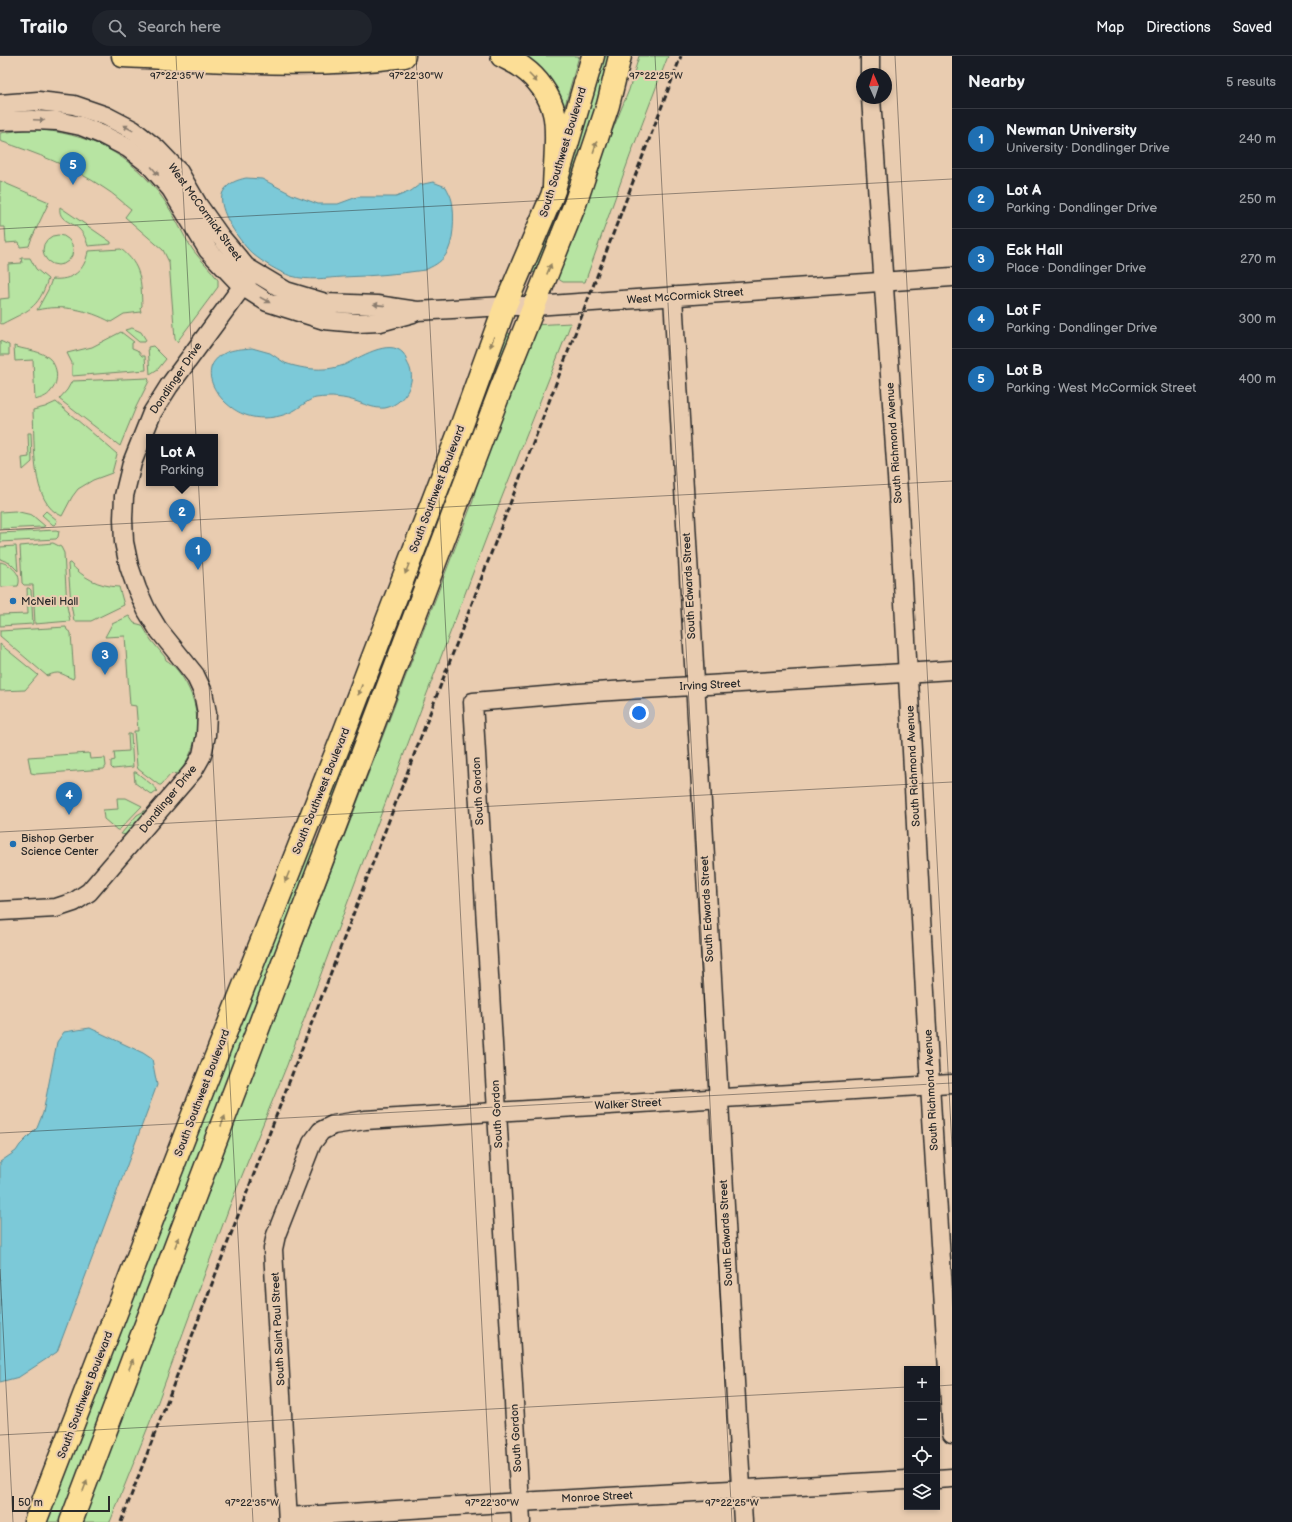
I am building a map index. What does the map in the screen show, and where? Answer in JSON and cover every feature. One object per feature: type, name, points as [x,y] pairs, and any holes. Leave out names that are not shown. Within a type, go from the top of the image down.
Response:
[{"type":"main road","points":[[123,56],[317,63],[376,60],[404,56]]},
{"type":"main road","points":[[502,56],[523,67],[537,80],[546,94],[554,113],[554,190]]},
{"type":"main road","name":"South Southwest Boulevard","points":[[35,1522],[191,1119],[339,745],[457,438],[505,306],[554,190],[593,56]]},
{"type":"main road","points":[[71,1522],[500,391],[536,306],[544,281],[575,204],[608,105],[620,56]]},
{"type":"street","points":[[870,56],[870,68]]},
{"type":"street","name":"West McCormick Street","points":[[0,104],[38,101],[74,105],[106,116],[133,130],[157,149],[179,172],[198,205],[220,236],[246,267],[286,291],[326,303],[377,305],[417,311],[505,306],[536,306],[952,278]]},
{"type":"street","name":"South Richmond Avenue","points":[[872,104],[898,491],[930,1085],[952,1434]]},
{"type":"street","name":"West McCormick Street","points":[[0,121],[57,121],[81,126],[128,148],[150,165],[171,189],[208,250],[242,286],[267,302],[324,320],[357,323],[380,322],[417,311]]},
{"type":"street","name":"Dondlinger Drive","points":[[0,911],[56,908],[74,902],[89,892],[194,772],[202,755],[206,735],[207,713],[203,692],[195,675],[158,629],[147,611],[137,589],[129,566],[124,542],[124,496],[132,463],[152,413],[169,386],[253,272]]},
{"type":"street","name":"South Edwards Street","points":[[673,296],[694,686],[743,1522]]},
{"type":"street","name":"Irving Street","points":[[473,706],[473,702],[579,693],[952,670]]},
{"type":"street","name":"South Gordon","points":[[473,706],[521,1522]]},
{"type":"street","name":"Walker Street","points":[[312,1143],[321,1131],[333,1125],[365,1120],[952,1084]]},
{"type":"street","name":"South Saint Paul Street","points":[[288,1519],[273,1249],[276,1235],[312,1143]]},
{"type":"street","points":[[940,1479],[952,1478]]},
{"type":"street","name":"Monroe Street","points":[[288,1519],[520,1502],[904,1480]]},
{"type":"green space","points":[[522,56],[579,56],[564,109]]},
{"type":"green space","points":[[601,56],[615,56],[589,144],[535,273],[529,271]]},
{"type":"green space","points":[[639,56],[668,56],[585,282],[563,282],[555,277],[581,207],[629,90]]},
{"type":"green space","points":[[32,129],[72,135],[107,148],[137,170],[164,200],[193,250],[218,280],[218,287],[177,342],[175,339],[169,262],[163,250],[125,217],[131,209],[108,190],[67,167],[0,141],[0,133]]},
{"type":"green space","points":[[0,181],[49,202],[29,246],[20,247],[19,242],[6,243],[5,227],[0,227]]},
{"type":"green space","points":[[60,207],[111,242],[111,244],[88,246],[81,231],[63,218],[60,212]]},
{"type":"green space","points":[[58,235],[68,240],[73,250],[68,260],[58,265],[48,260],[43,250],[48,240]]},
{"type":"green space","points":[[121,249],[128,255],[137,268],[139,274],[142,306],[140,308],[141,312],[124,314],[111,322],[94,314],[75,309],[46,308],[37,310],[52,279],[66,278],[76,273],[84,264],[88,251]]},
{"type":"green space","points":[[21,258],[30,258],[36,269],[48,279],[40,297],[31,308],[2,324],[0,323],[0,299],[9,298],[8,264],[22,263]]},
{"type":"green space","points":[[571,323],[498,507],[287,1065],[230,1205],[156,1407],[110,1522],[81,1522],[473,501],[479,470],[533,325]]},
{"type":"green space","points":[[132,328],[141,332],[146,340],[145,342],[139,342],[125,330]]},
{"type":"green space","points":[[121,332],[134,342],[132,343],[132,348],[137,350],[142,356],[145,356],[146,370],[72,376],[72,363],[67,353],[92,347]]},
{"type":"green space","points":[[506,333],[511,335],[335,797],[332,801],[330,796]]},
{"type":"green space","points":[[0,341],[9,345],[9,355],[0,355]]},
{"type":"green space","points":[[14,346],[42,354],[53,363],[57,377],[56,382],[54,387],[46,396],[35,400],[33,360],[15,361]]},
{"type":"green space","points":[[153,346],[166,359],[158,369],[150,374],[148,347]]},
{"type":"green space","points":[[148,378],[149,381],[136,407],[120,446],[59,399],[67,390],[72,381]]},
{"type":"green space","points":[[56,402],[117,454],[112,473],[93,480],[78,489],[62,516],[52,509],[44,499],[39,486],[35,455],[33,410]]},
{"type":"green space","points":[[28,433],[31,433],[32,462],[23,470],[22,458],[29,457]]},
{"type":"green space","points":[[15,511],[32,515],[45,526],[0,529],[0,512]]},
{"type":"green space","points":[[46,511],[57,520],[56,524],[53,525],[42,515]]},
{"type":"green space","points":[[59,531],[56,539],[0,542],[0,533]]},
{"type":"green space","points":[[53,543],[61,547],[64,553],[67,606],[70,621],[35,624],[33,585],[24,585],[22,583],[20,546]]},
{"type":"green space","points":[[16,546],[18,571],[10,563],[0,559],[0,547]]},
{"type":"green space","points":[[0,562],[8,565],[15,571],[19,578],[18,586],[0,587]]},
{"type":"green space","points":[[69,563],[80,573],[98,583],[119,587],[124,605],[91,621],[74,621],[71,604]]},
{"type":"green space","points":[[27,588],[31,590],[33,624],[0,626],[0,615],[28,614]]},
{"type":"green space","points":[[129,616],[134,623],[142,625],[166,660],[177,670],[183,678],[194,702],[197,726],[192,750],[179,773],[171,774],[161,785],[138,769],[137,766],[134,731],[138,731],[136,706],[130,705],[125,636],[105,637],[112,624]]},
{"type":"green space","points":[[66,627],[71,633],[73,679],[58,673],[47,676],[0,636],[0,631]]},
{"type":"green space","points":[[0,644],[38,675],[25,690],[0,691]]},
{"type":"green space","points":[[128,734],[131,734],[133,767],[113,769],[111,767],[111,761],[115,760],[114,752],[129,751]]},
{"type":"green space","points":[[89,753],[90,759],[105,758],[106,766],[104,769],[36,774],[31,773],[28,757]]},
{"type":"green space","points":[[134,772],[156,788],[157,791],[152,795],[135,783]]},
{"type":"green space","points":[[117,798],[126,798],[142,806],[119,830],[104,819],[103,810],[118,809]]},
{"type":"green space","points":[[146,810],[147,814],[127,835],[121,834],[137,815]]},
{"type":"green space","points":[[312,840],[315,857],[60,1522],[43,1522]]},
{"type":"water","points":[[246,178],[262,179],[293,195],[318,204],[338,204],[357,197],[396,197],[411,191],[419,185],[433,182],[446,187],[452,199],[452,237],[448,251],[436,264],[425,270],[384,275],[317,279],[291,276],[272,267],[254,255],[237,235],[226,216],[222,199],[223,192],[227,186],[233,182]]},
{"type":"water","points":[[252,348],[270,353],[285,363],[304,368],[319,369],[344,365],[382,348],[397,349],[405,356],[410,370],[411,382],[409,389],[400,400],[385,408],[375,407],[343,398],[322,397],[311,400],[289,413],[277,417],[263,418],[249,416],[234,409],[219,395],[213,386],[211,368],[216,360],[225,353]]},
{"type":"water","points":[[90,1028],[143,1053],[152,1059],[157,1085],[57,1352],[19,1377],[0,1382],[0,1162],[16,1151],[37,1128],[43,1113],[57,1042],[64,1032]]},
{"type":"railway","points":[[121,1522],[681,56]]},
{"type":"place","name":"Lot B","points":[[73,185]]},
{"type":"place","name":"Lot A","points":[[182,532]]},
{"type":"place","name":"Newman University","points":[[198,570]]},
{"type":"place","name":"McNeil Hall","points":[[13,601]]},
{"type":"place","name":"Eck Hall","points":[[105,675]]},
{"type":"place","name":"Lot F","points":[[69,815]]},
{"type":"place","name":"Bishop Gerber Science Center","points":[[13,844]]}]
